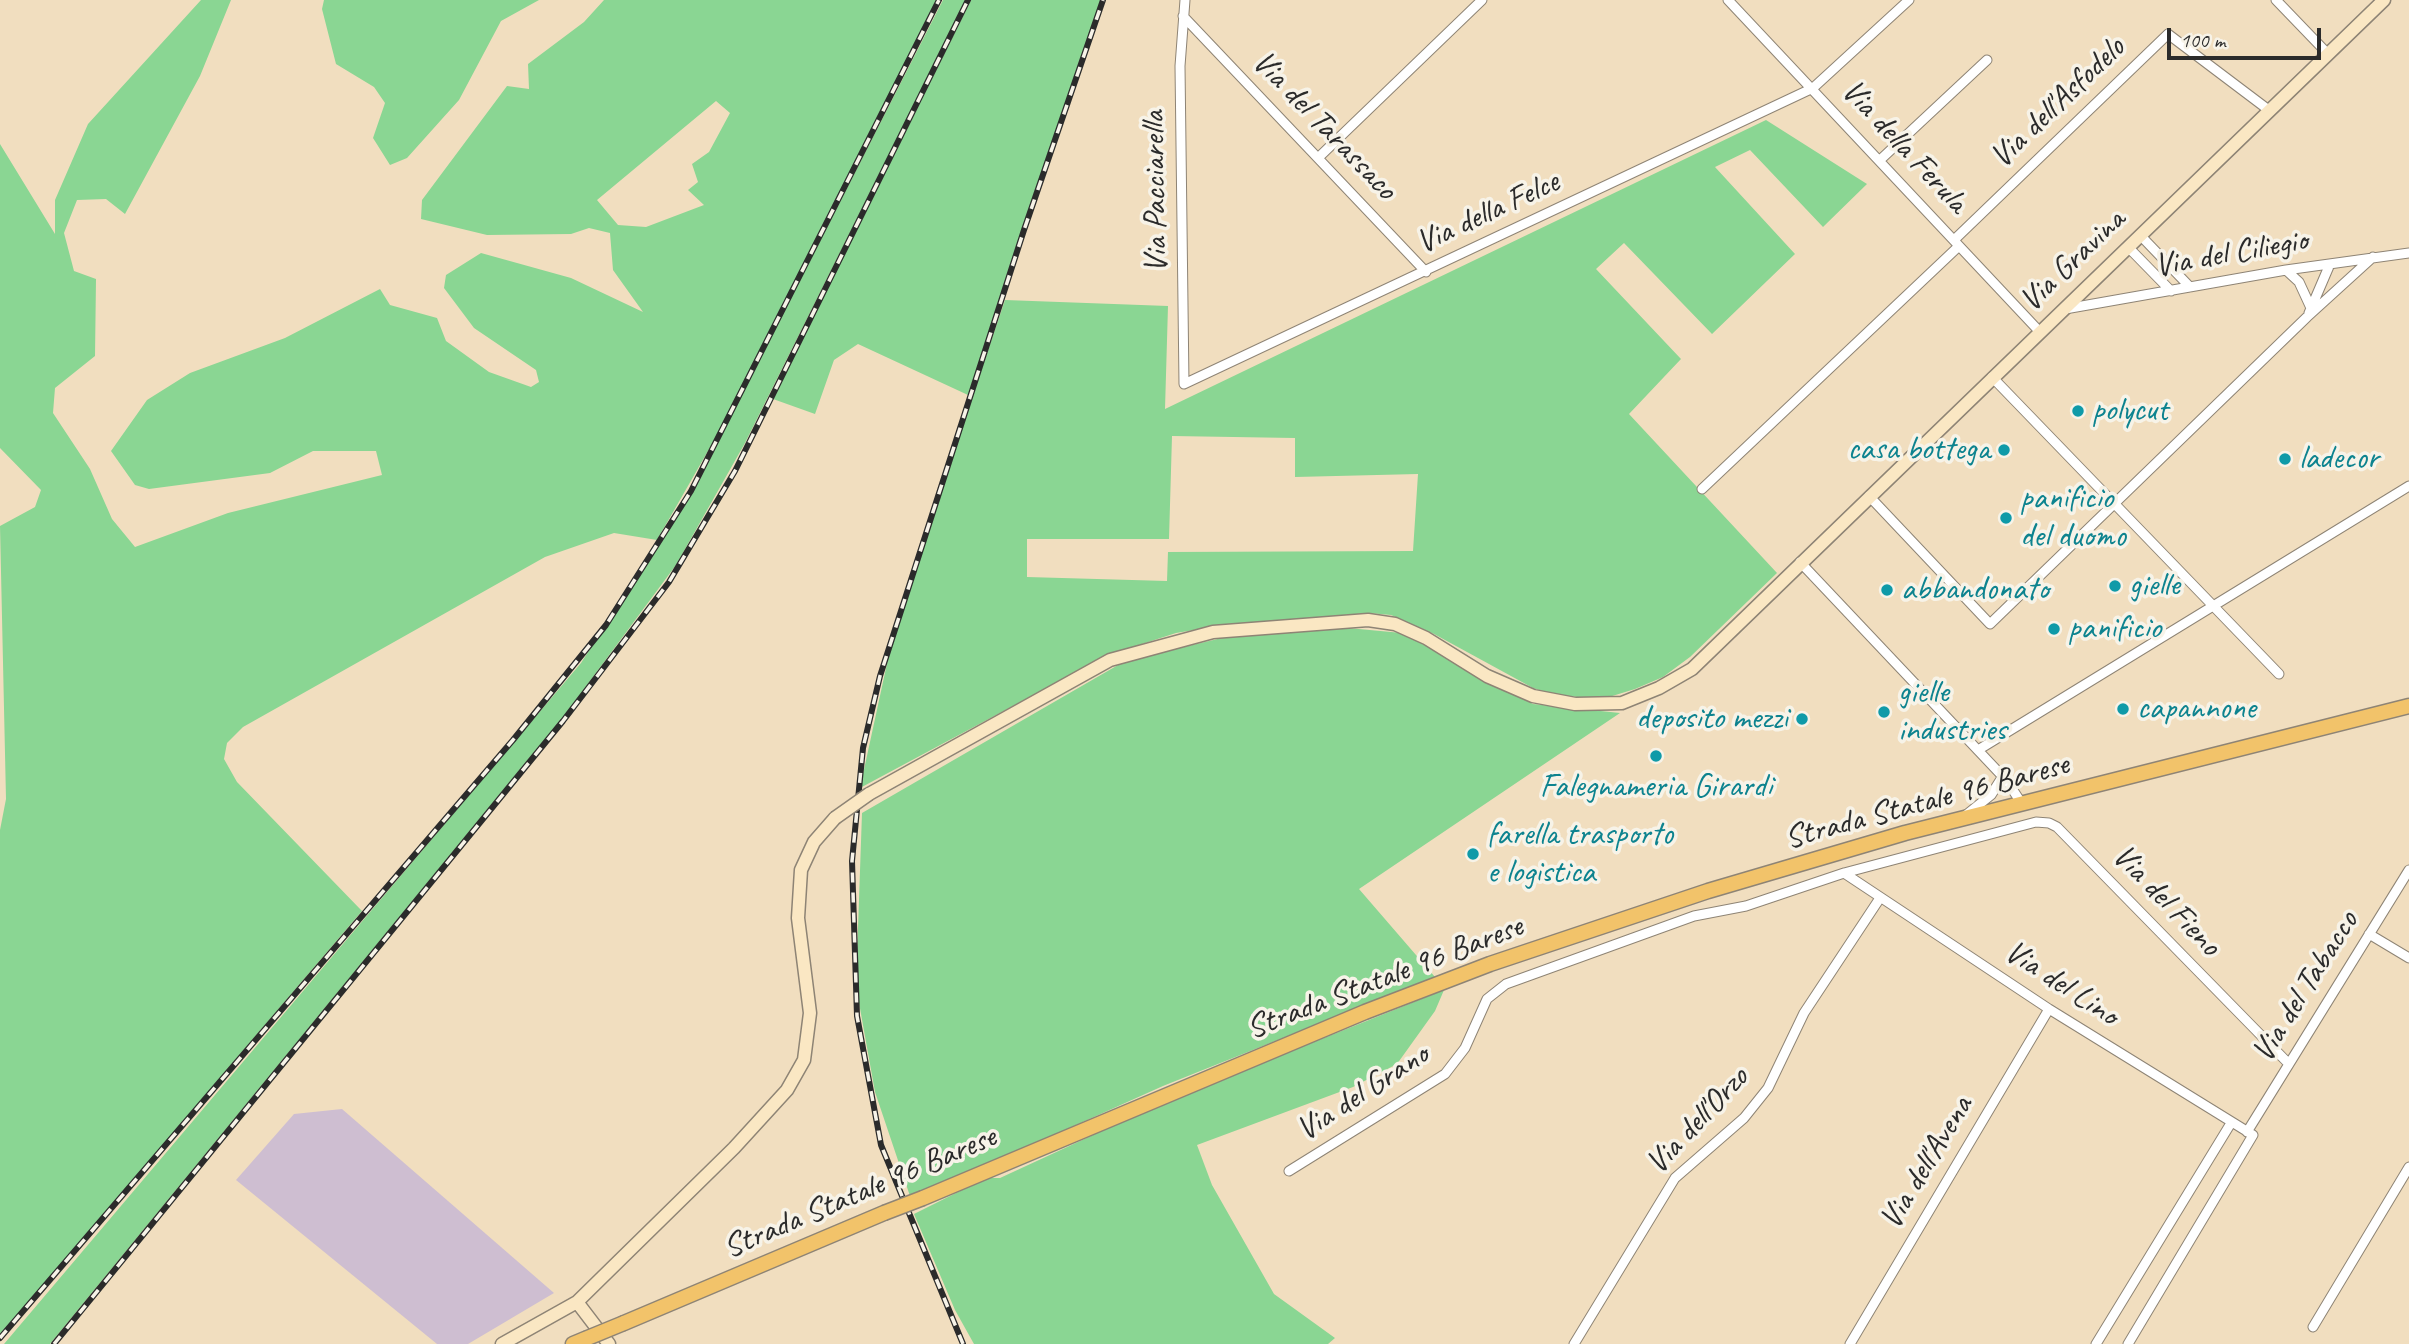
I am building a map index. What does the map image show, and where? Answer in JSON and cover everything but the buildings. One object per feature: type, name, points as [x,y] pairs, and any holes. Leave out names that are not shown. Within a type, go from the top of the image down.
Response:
[{"type":"main road","name":"Via Gravina","points":[[502,1344],[577,1302],[734,1148],[787,1090],[804,1060],[810,1013],[798,918],[798,893],[807,853],[835,818],[869,794],[1110,660],[1213,632],[1368,620],[1395,624],[1426,638],[1487,676],[1533,696],[1575,704],[1622,703],[1659,688],[1692,669],[2384,0]]},
{"type":"main road","name":"Strada Statale 96 Barese","points":[[579,1342],[1365,1012],[1490,964],[1708,891],[1958,820],[2409,706]]},
{"type":"main road","points":[[577,1302],[609,1344]]},
{"type":"street","name":"Via Pacciarella","points":[[1184,384],[1180,66],[1185,0]]},
{"type":"street","points":[[1319,157],[1482,0]]},
{"type":"street","name":"Via della Ferula","points":[[1728,0],[2039,331]]},
{"type":"street","name":"Via della Felce","points":[[1184,384],[1813,88],[1909,0]]},
{"type":"street","points":[[2276,0],[2328,54]]},
{"type":"street","name":"Via del Tarassaco","points":[[1183,16],[1426,272]]},
{"type":"street","name":"Via dell'Asfodelo","points":[[1703,489],[2168,34],[2270,111]]},
{"type":"street","points":[[1880,160],[1987,60]]},
{"type":"street","points":[[2140,235],[2190,287]]},
{"type":"street","points":[[2128,247],[2171,291]]},
{"type":"street","name":"Via del Ciliegio","points":[[2062,310],[2286,270],[2409,253]]},
{"type":"street","points":[[1869,496],[1990,624],[2307,317],[2373,257]]},
{"type":"street","points":[[2307,317],[2330,264]]},
{"type":"street","points":[[2286,270],[2299,282],[2311,308]]},
{"type":"street","points":[[1992,377],[2279,674]]},
{"type":"street","points":[[1978,750],[2409,486]]},
{"type":"street","points":[[1800,562],[2003,776],[2022,804]]},
{"type":"street","points":[[1958,820],[1998,787],[2003,776]]},
{"type":"street","points":[[1998,787],[2006,808]]},
{"type":"street","points":[[1983,814],[1986,834]]},
{"type":"street","name":"Via del Fieno","points":[[1986,834],[2036,822],[2057,827],[2289,1064]]},
{"type":"street","name":"Via del Grano","points":[[1289,1171],[1446,1074],[1465,1048],[1487,999],[1506,984],[1694,916],[1746,906],[1844,873],[1986,834]]},
{"type":"street","name":"Via del Tabacco","points":[[2128,1344],[2289,1064],[2409,870]]},
{"type":"street","name":"Via del Lino","points":[[1844,873],[2049,1009],[2250,1134]]},
{"type":"street","name":"Via dell'Orzo","points":[[1574,1344],[1675,1178],[1744,1118],[1768,1088],[1804,1013],[1880,898]]},
{"type":"street","points":[[2369,934],[2409,958]]},
{"type":"street","name":"Via dell'Avena","points":[[1850,1344],[2049,1009]]},
{"type":"street","points":[[2096,1344],[2231,1123]]},
{"type":"street","points":[[2313,1327],[2409,1167]]},
{"type":"shaded area","points":[[342,1109],[554,1293],[468,1344],[437,1344],[236,1180],[294,1114]]},
{"type":"green space","points":[[201,0],[231,0],[200,76],[125,214],[106,199],[77,200],[64,233],[74,271],[96,279],[95,356],[55,388],[53,413],[90,469],[112,519],[135,547],[228,513],[382,475],[376,451],[313,451],[270,473],[149,489],[135,485],[111,451],[147,400],[190,373],[285,338],[380,289],[390,305],[437,318],[446,341],[489,372],[531,387],[539,382],[536,370],[474,328],[444,288],[446,275],[481,253],[571,278],[643,312],[613,270],[610,233],[589,228],[571,234],[487,235],[421,219],[422,200],[507,86],[529,89],[528,64],[584,22],[604,0],[938,0],[716,437],[657,540],[614,533],[545,557],[243,727],[227,743],[224,759],[237,782],[362,911],[0,1336],[0,830],[6,799],[0,526],[35,507],[41,490],[0,448],[0,144],[55,234],[55,200],[88,124]],"holes":[[[716,101],[730,113],[709,152],[692,164],[698,182],[688,190],[704,205],[646,227],[618,225],[597,200]]]},
{"type":"green space","points":[[324,0],[539,0],[501,21],[459,100],[407,158],[390,165],[373,138],[385,103],[374,87],[336,64],[322,9]]},
{"type":"green space","points":[[943,0],[966,0],[745,443],[676,565],[567,712],[50,1344],[4,1344],[581,663],[698,480]]},
{"type":"green space","points":[[971,0],[1102,0],[968,395],[858,344],[834,360],[815,414],[773,399]]},
{"type":"green space","points":[[1766,120],[1867,184],[1823,227],[1750,150],[1715,167],[1795,254],[1712,334],[1624,243],[1596,269],[1681,359],[1629,414],[1777,573],[1690,657],[1663,677],[1609,697],[1586,698],[1551,694],[1533,688],[1434,634],[1391,615],[1369,613],[1224,625],[1176,633],[1108,655],[860,788],[896,622],[1005,300],[1168,306],[1165,409]],"holes":[[[1172,436],[1295,438],[1295,477],[1418,474],[1413,551],[1168,552],[1167,581],[1027,577],[1027,539],[1169,539]]]},
{"type":"green space","points":[[1348,628],[1402,633],[1533,704],[1620,713],[1359,889],[1435,977],[1163,1086],[911,1199],[875,1092],[856,986],[862,813],[1125,661],[1226,637]]},
{"type":"green space","points":[[1444,990],[1435,1011],[1397,1064],[1353,1087],[1197,1145],[1212,1185],[1274,1294],[1335,1338],[1328,1344],[974,1344],[955,1310],[914,1214],[986,1178],[1000,1178],[1169,1100]]},
{"type":"railway","points":[[0,1338],[513,740],[606,625],[691,491],[939,0]]},
{"type":"railway","points":[[54,1344],[563,721],[669,582],[735,471],[968,0]]},
{"type":"railway","points":[[963,1344],[881,1145],[857,1016],[852,861],[863,748],[880,676],[1024,230],[1103,0]]},
{"type":"place","name":"polycut","points":[[2078,411]]},
{"type":"place","name":"casa bottega","points":[[2004,450]]},
{"type":"place","name":"ladecor","points":[[2285,459]]},
{"type":"place","name":"panificio del duomo","points":[[2006,518]]},
{"type":"place","name":"gielle","points":[[2115,586]]},
{"type":"place","name":"abbandonato","points":[[1887,590]]},
{"type":"place","name":"panificio","points":[[2054,629]]},
{"type":"place","name":"capannone","points":[[2123,709]]},
{"type":"place","name":"gielle industries","points":[[1884,712]]},
{"type":"place","name":"deposito mezzi","points":[[1802,719]]},
{"type":"place","name":"Falegnameria Girardi","points":[[1656,756]]},
{"type":"place","name":"farella trasporto e logistica","points":[[1473,854]]}]
